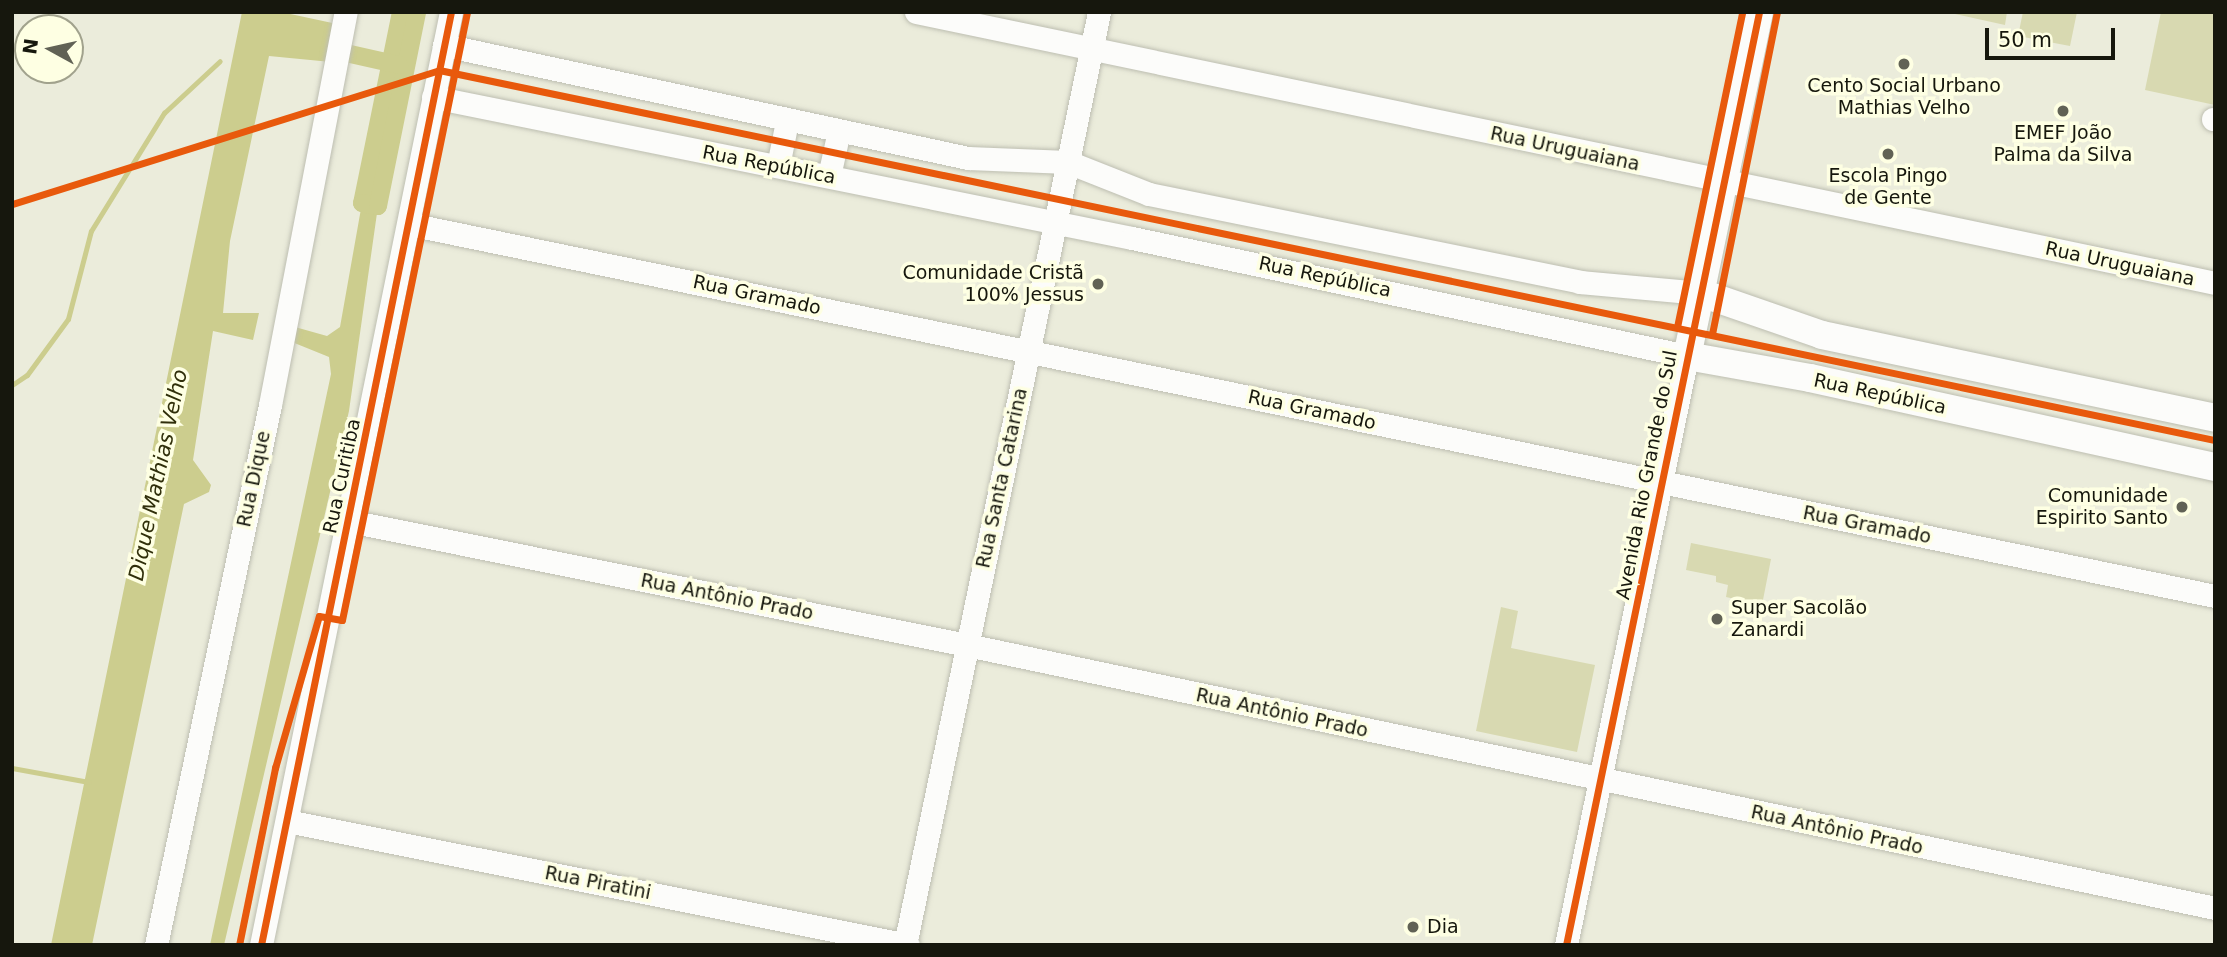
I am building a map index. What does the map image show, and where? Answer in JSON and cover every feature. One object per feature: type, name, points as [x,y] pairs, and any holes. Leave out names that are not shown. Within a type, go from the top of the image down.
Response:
[{"type":"main road","name":"Avenida Rio Grande do Sul","points":[[1687,356],[1759,12]]},
{"type":"main road","points":[[1701,293],[1822,335],[2215,418]]},
{"type":"main road","name":"Rua República","points":[[1687,356],[2215,467]]},
{"type":"street","name":"Rua Curitiba","points":[[261,945],[410,224],[451,12]]},
{"type":"street","name":"Rua Uruguaiana","points":[[916,12],[2215,283]]},
{"type":"street","name":"Rua Santa Catarina","points":[[906,945],[1099,12]]},
{"type":"street","name":"Rua Dique","points":[[156,945],[345,17]]},
{"type":"street","points":[[444,45],[968,158],[1068,162],[1150,194],[1580,282],[1701,293]]},
{"type":"street","name":"Rua República","points":[[433,97],[829,176],[1053,225],[1160,243],[1687,356]]},
{"type":"street","points":[[778,166],[787,121]]},
{"type":"street","points":[[829,176],[839,131]]},
{"type":"street","name":"Rua Gramado","points":[[410,224],[1661,484],[2215,596]]},
{"type":"street","name":"Avenida Rio Grande do Sul","points":[[1566,945],[1687,356]]},
{"type":"street","name":"Rua Antônio Prado","points":[[349,521],[967,645],[1601,781],[2215,908]]},
{"type":"street","name":"Rua Piratini","points":[[287,821],[906,945]]},
{"type":"shaded area","points":[[1946,12],[2007,12],[2005,25]]},
{"type":"shaded area","points":[[2023,12],[2077,12],[2070,46],[2018,36]]},
{"type":"shaded area","points":[[2161,12],[2215,12],[2215,105],[2145,90]]},
{"type":"shaded area","points":[[1691,543],[1771,559],[1762,605],[1726,597],[1728,585],[1716,582],[1716,576],[1686,570]]},
{"type":"shaded area","points":[[1501,607],[1518,611],[1511,648],[1595,665],[1577,752],[1476,731]]},
{"type":"water","name":"Dique Mathias Velho","points":[[242,12],[281,12],[337,24],[331,62],[269,56],[230,241],[223,313],[259,313],[253,340],[213,331],[193,460],[211,485],[209,492],[184,504],[92,945],[51,945]]},
{"type":"water","points":[[362,203],[378,206],[349,411],[224,945],[210,945],[331,374],[329,357],[292,342],[295,327],[327,336],[340,327]]},
{"type":"waterway","name":"Dique Mathias Velho","points":[[401,12],[362,203],[378,206],[417,12]]},
{"type":"waterway","name":"Dique Mathias Velho","points":[[367,211],[409,12]]},
{"type":"waterway","points":[[328,49],[399,65]]},
{"type":"waterway","points":[[12,385],[27,375],[68,319],[91,231],[164,113],[220,61]]},
{"type":"waterway","points":[[12,768],[89,782]]},
{"type":"cycle path","points":[[261,945],[451,12]]},
{"type":"cycle path","points":[[239,945],[275,768],[319,616],[342,620],[467,12]]},
{"type":"cycle path","points":[[1677,327],[1742,12]]},
{"type":"cycle path","points":[[1566,945],[1759,12]]},
{"type":"cycle path","points":[[1712,334],[1777,12]]},
{"type":"cycle path","points":[[12,204],[439,70],[2215,440]]},
{"type":"place","name":"Cento Social Urbano Mathias Velho","points":[[1904,64]]},
{"type":"place","name":"EMEF João Palma da Silva","points":[[2063,111]]},
{"type":"place","name":"Escola Pingo de Gente","points":[[1888,154]]},
{"type":"place","name":"Comunidade Cristã 100% Jessus","points":[[1098,284]]},
{"type":"place","name":"Comunidade Espirito Santo","points":[[2182,507]]},
{"type":"place","name":"Super Sacolão Zanardi","points":[[1717,619]]},
{"type":"place","name":"Dia","points":[[1413,927]]}]
